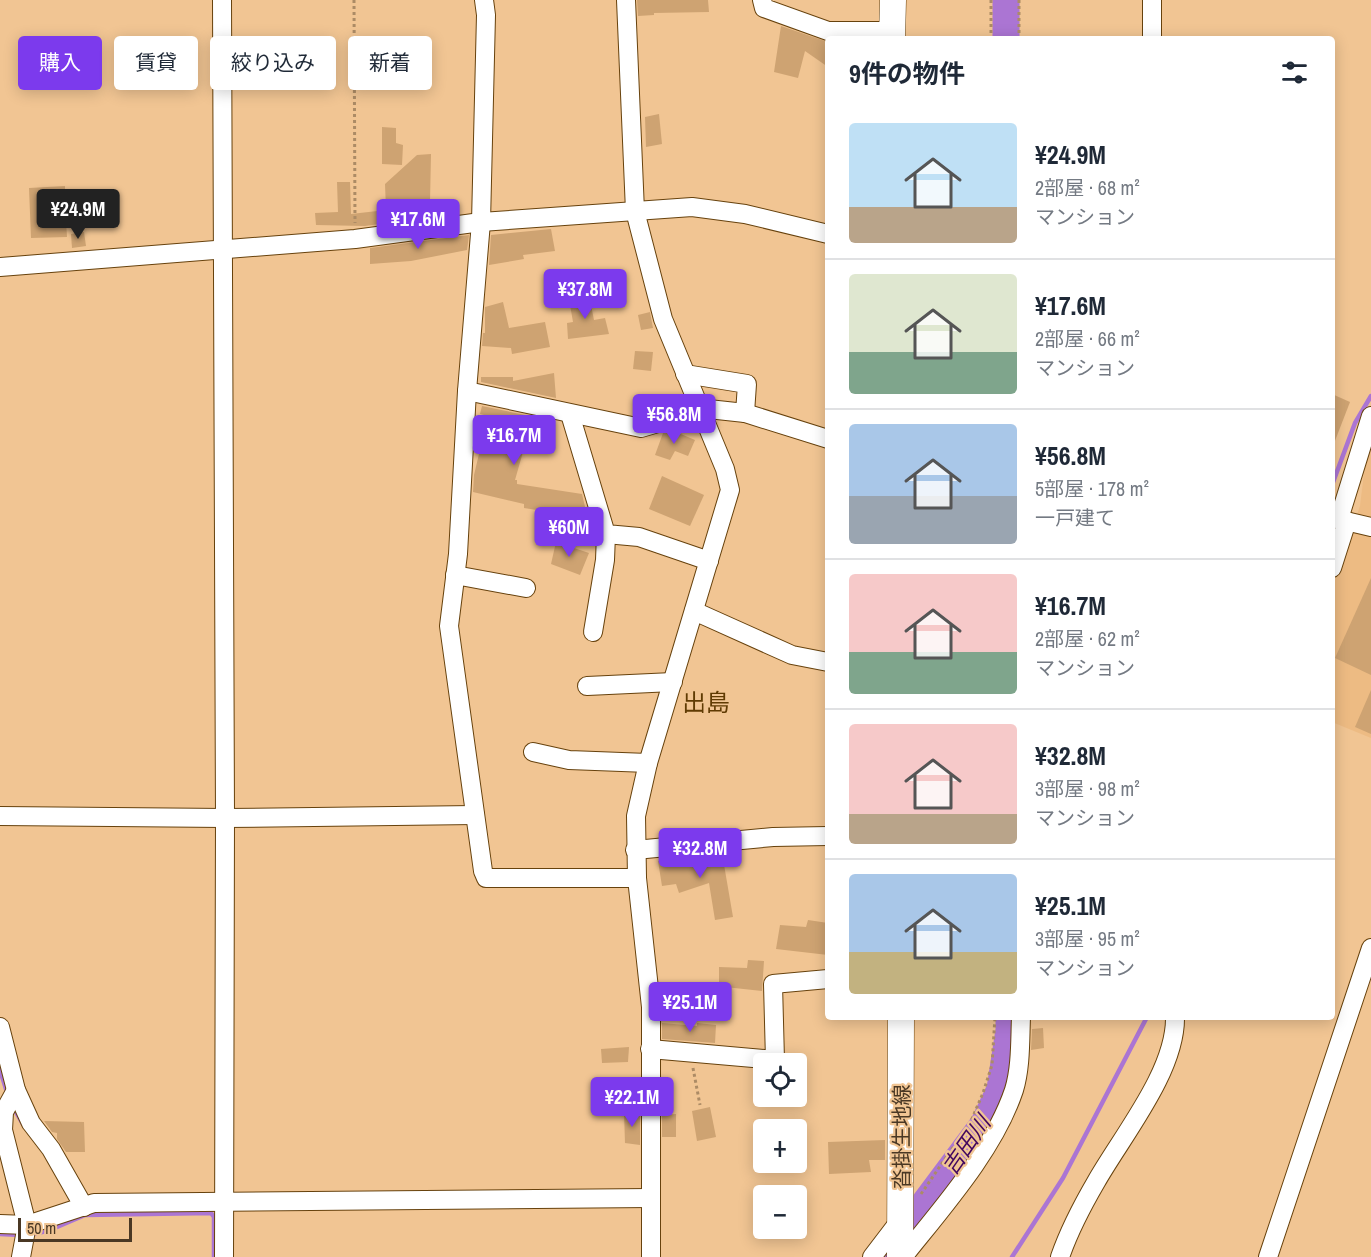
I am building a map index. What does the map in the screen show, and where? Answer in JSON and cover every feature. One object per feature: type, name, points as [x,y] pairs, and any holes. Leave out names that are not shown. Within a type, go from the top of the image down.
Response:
[{"type":"main road","points":[[892,35],[893,0]]},
{"type":"main road","name":"沓掛生地線","points":[[901,1020],[902,1257]]},
{"type":"street","points":[[222,0],[224,1257]]},
{"type":"street","points":[[484,0],[486,15],[485,97],[481,222],[467,391],[458,554],[449,626],[475,815],[486,878],[637,879]]},
{"type":"street","points":[[626,0],[635,211],[663,319],[725,469],[730,490],[648,763],[636,816],[637,879],[651,1008],[651,1257]]},
{"type":"street","points":[[762,0],[764,8],[828,31],[892,35]]},
{"type":"street","points":[[1152,0],[1152,36]]},
{"type":"street","points":[[0,267],[355,239],[481,222],[692,207],[745,214],[825,233]]},
{"type":"street","points":[[685,375],[747,384],[744,413]]},
{"type":"street","points":[[467,391],[641,428],[658,423],[697,403],[744,413],[825,438]]},
{"type":"street","points":[[570,414],[606,534],[605,560],[593,632]]},
{"type":"street","points":[[1335,550],[1340,520],[1371,416]]},
{"type":"street","points":[[1340,520],[1371,527]]},
{"type":"street","points":[[606,534],[639,537],[709,561]]},
{"type":"street","points":[[455,575],[526,588]]},
{"type":"street","points":[[694,611],[792,655],[825,661]]},
{"type":"street","points":[[588,686],[672,682]]},
{"type":"street","points":[[532,752],[569,760],[648,763]]},
{"type":"street","points":[[0,816],[225,818],[475,815]]},
{"type":"street","points":[[635,850],[773,837],[825,836]]},
{"type":"street","points":[[1268,1257],[1371,948]]},
{"type":"street","points":[[650,1049],[775,1060],[773,984],[825,979]]},
{"type":"street","points":[[902,1257],[953,1192],[1004,1115],[1014,1088],[1021,1020]]},
{"type":"street","points":[[1060,1257],[1095,1183],[1138,1114],[1167,1059],[1174,1020]]},
{"type":"street","points":[[0,1027],[16,1090],[31,1123],[51,1149],[84,1207]]},
{"type":"street","points":[[16,1090],[4,1112],[3,1130],[27,1225],[21,1257]]},
{"type":"street","points":[[0,1224],[27,1225],[94,1203],[650,1198]]},
{"type":"street","points":[[872,1257],[901,1220]]},
{"type":"path","points":[[354,0],[355,239]]},
{"type":"path","points":[[991,0],[991,36]]},
{"type":"path","points":[[1019,0],[1019,36]]},
{"type":"path","points":[[901,1220],[971,1121],[992,1065],[995,1020]]},
{"type":"path","points":[[690,1054],[700,1105]]},
{"type":"shaded area","points":[[1371,443],[1371,738],[1335,723],[1335,580],[1360,506]]},
{"type":"building","points":[[637,0],[708,0],[709,12],[654,13],[654,15],[638,16]]},
{"type":"building","points":[[781,26],[825,41],[825,65],[805,51],[798,78],[774,72]]},
{"type":"building","points":[[659,114],[662,144],[646,147],[645,117]]},
{"type":"building","points":[[382,127],[396,128],[396,143],[403,145],[402,165],[382,164]]},
{"type":"building","points":[[431,154],[430,202],[399,201],[401,221],[365,226],[316,225],[315,213],[338,212],[337,182],[350,182],[351,214],[386,210],[385,184],[417,155]]},
{"type":"building","points":[[65,186],[65,190],[84,191],[84,205],[65,203],[67,237],[31,238],[29,188]]},
{"type":"building","points":[[551,229],[555,251],[523,255],[524,259],[489,265],[491,235]]},
{"type":"building","points":[[84,232],[86,246],[72,248],[71,234]]},
{"type":"building","points":[[469,235],[467,250],[411,261],[370,264],[370,248]]},
{"type":"building","points":[[589,295],[594,320],[605,318],[609,334],[568,339],[567,323],[573,322],[569,299]]},
{"type":"building","points":[[503,302],[509,328],[545,322],[550,347],[512,354],[511,348],[482,346],[483,333],[485,333],[485,307]]},
{"type":"building","points":[[650,312],[653,328],[641,330],[638,315]]},
{"type":"building","points":[[635,351],[653,352],[651,371],[633,369]]},
{"type":"building","points":[[554,373],[556,398],[481,382],[481,377],[513,377],[513,381]]},
{"type":"building","points":[[1335,395],[1350,402],[1335,441]]},
{"type":"building","points":[[482,406],[530,416],[526,433],[536,436],[531,453],[523,452],[515,480],[517,484],[582,494],[586,511],[563,508],[562,514],[524,508],[524,504],[473,492],[474,475],[488,416],[480,414]]},
{"type":"building","points":[[669,429],[695,440],[688,456],[675,451],[670,460],[655,455],[663,433]]},
{"type":"building","points":[[662,476],[704,495],[690,526],[649,509]]},
{"type":"building","points":[[556,542],[589,553],[580,575],[551,564]]},
{"type":"building","points":[[1371,578],[1371,675],[1335,658]]},
{"type":"building","points":[[1371,690],[1371,734],[1355,727]]},
{"type":"building","points":[[722,853],[733,917],[715,920],[709,883],[679,893],[676,884],[662,886],[658,861]]},
{"type":"building","points":[[808,920],[825,923],[825,955],[776,949],[780,925],[806,927]]},
{"type":"building","points":[[748,960],[764,961],[762,991],[725,987],[724,1008],[707,1008],[709,986],[719,987],[719,967],[747,968]]},
{"type":"building","points":[[662,1023],[716,1025],[715,1043],[662,1039]]},
{"type":"building","points":[[1043,1028],[1044,1048],[1031,1050],[1032,1029]]},
{"type":"building","points":[[629,1047],[628,1062],[602,1063],[601,1049]]},
{"type":"building","points":[[710,1107],[716,1137],[697,1141],[692,1111]]},
{"type":"building","points":[[624,1112],[640,1112],[640,1145],[625,1143]]},
{"type":"building","points":[[676,1114],[676,1137],[662,1137],[662,1115]]},
{"type":"building","points":[[44,1121],[84,1122],[85,1152],[66,1152],[57,1139],[57,1133],[52,1132]]},
{"type":"building","points":[[885,1140],[885,1160],[869,1160],[871,1172],[829,1174],[828,1142]]},
{"type":"waterway","name":"吉田川","points":[[1006,0],[1006,36]]},
{"type":"waterway","points":[[1335,477],[1355,423],[1371,396]]},
{"type":"waterway","name":"吉田川","points":[[884,1257],[984,1123],[1000,1089],[1009,1020]]},
{"type":"waterway","points":[[1012,1257],[1063,1178],[1145,1020]]},
{"type":"waterway","points":[[0,1070],[8,1095]]},
{"type":"waterway","points":[[12,1105],[23,1124]]},
{"type":"waterway","points":[[30,1235],[50,1230],[85,1215],[211,1213],[214,1217],[214,1257]]},
{"type":"waterway","points":[[0,1234],[21,1235]]},
{"type":"district","name":"出島","points":[[706,702]]}]
